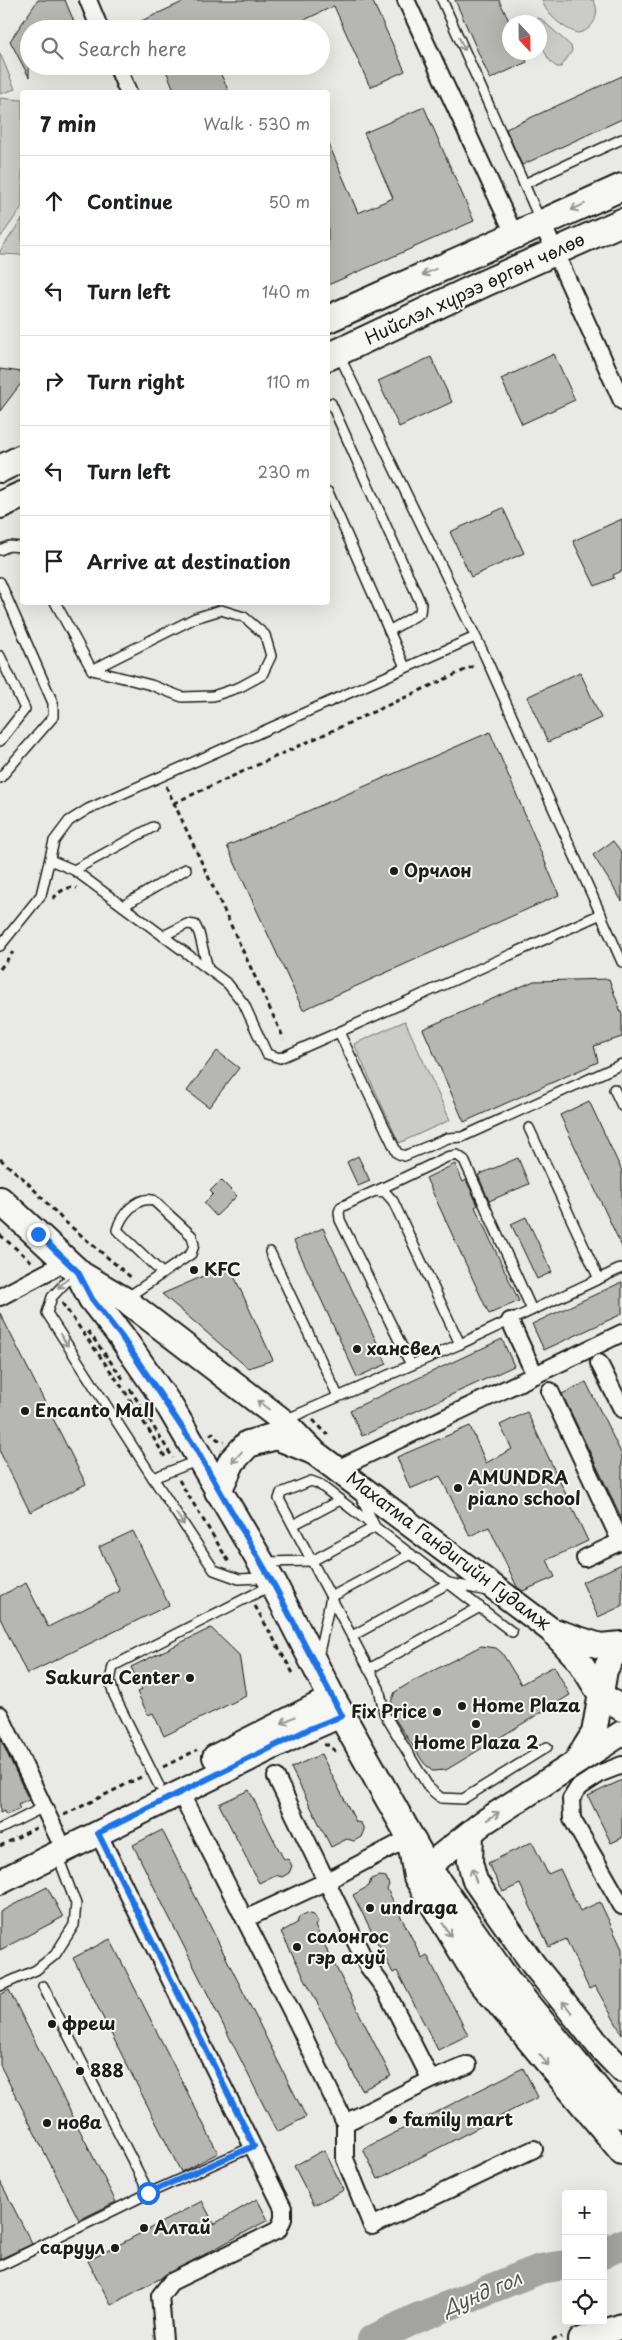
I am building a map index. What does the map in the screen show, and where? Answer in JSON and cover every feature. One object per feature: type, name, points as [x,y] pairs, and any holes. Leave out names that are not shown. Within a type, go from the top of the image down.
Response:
[{"type":"main road","name":"Нийслэл хүрээ өргөн чөлөө","points":[[330,318],[622,187]]},
{"type":"main road","name":"Нийслэл хүрээ өргөн чөлөө","points":[[333,355],[622,222]]},
{"type":"main road","points":[[514,234],[528,264]]},
{"type":"main road","points":[[0,468],[20,459]]},
{"type":"main road","points":[[0,505],[20,496]]},
{"type":"main road","points":[[0,1200],[73,1268],[92,1299],[165,1399],[184,1467],[218,1491],[309,1671],[337,1707],[427,1867],[506,1980],[603,2097],[622,2115]]},
{"type":"main road","name":"Махатма Гандигийн Гудамж","points":[[73,1268],[133,1293],[283,1421],[343,1483],[505,1595],[551,1630],[600,1646],[620,1645]]},
{"type":"main road","points":[[218,1491],[232,1461],[248,1444],[276,1436],[311,1450]]},
{"type":"main road","points":[[551,1630],[579,1660],[600,1694],[622,1709]]},
{"type":"main road","points":[[575,1762],[594,1733],[605,1670],[620,1645]]},
{"type":"main road","points":[[0,1865],[52,1830],[337,1707]]},
{"type":"main road","points":[[427,1867],[471,1832],[575,1762],[622,1733]]},
{"type":"main road","points":[[0,1882],[52,1830],[98,1833],[164,1783]]},
{"type":"main road","points":[[471,1832],[470,1862],[475,1881],[533,1964],[600,2047],[622,2070]]},
{"type":"main road","points":[[409,1838],[416,1877],[478,1979],[622,2152]]},
{"type":"main road","points":[[581,2340],[622,2326]]},
{"type":"street","points":[[88,0],[96,20]]},
{"type":"street","points":[[406,0],[514,234]]},
{"type":"street","points":[[121,75],[127,90]]},
{"type":"street","points":[[542,223],[622,401]]},
{"type":"street","points":[[0,1296],[51,1270],[73,1268]]},
{"type":"street","points":[[510,1321],[536,1375]]},
{"type":"street","points":[[343,1483],[536,1375],[622,1333]]},
{"type":"street","points":[[599,1363],[622,1408]]},
{"type":"street","points":[[550,1391],[621,1542],[585,1558]]},
{"type":"street","points":[[0,1715],[52,1830]]},
{"type":"street","points":[[622,1765],[602,1773],[578,1788],[571,1799],[572,1819],[622,1906]]},
{"type":"street","points":[[276,1777],[367,1964],[385,1990],[431,2080]]},
{"type":"street","points":[[164,1783],[245,1919],[297,2022],[344,2122],[345,2159],[372,2226],[534,2149]]},
{"type":"street","points":[[98,1833],[277,2192],[283,2208],[283,2219],[278,2230],[170,2282],[160,2296],[163,2338]]},
{"type":"street","points":[[245,1919],[327,1881],[409,1838]]},
{"type":"street","points":[[344,2122],[468,2064]]},
{"type":"lane","points":[[442,0],[542,223]]},
{"type":"lane","points":[[524,184],[622,138]]},
{"type":"lane","points":[[333,355],[485,656],[622,962]]},
{"type":"lane","points":[[331,403],[421,604],[420,613],[390,631]]},
{"type":"lane","points":[[330,496],[405,667]]},
{"type":"lane","points":[[0,550],[9,546],[20,547]]},
{"type":"lane","points":[[0,582],[53,703],[53,717],[0,778]]},
{"type":"lane","points":[[57,605],[92,670],[151,685],[182,698],[213,696],[240,687],[262,676],[271,656],[265,635],[244,617],[221,610],[195,618],[92,670]]},
{"type":"lane","points":[[0,946],[40,895],[54,841],[69,821],[88,808],[475,636]]},
{"type":"lane","points":[[0,656],[25,709],[0,741]]},
{"type":"lane","points":[[74,870],[153,827]]},
{"type":"lane","points":[[50,860],[74,870],[228,984],[244,1004],[267,1054],[280,1058],[601,914]]},
{"type":"lane","points":[[123,906],[186,869]]},
{"type":"lane","points":[[163,936],[186,924],[195,925],[199,933],[208,969]]},
{"type":"lane","points":[[339,1032],[397,1153],[404,1156],[448,1138],[462,1136],[622,1064]]},
{"type":"lane","points":[[614,1089],[622,1106]]},
{"type":"lane","points":[[529,1128],[599,1279]]},
{"type":"lane","points":[[411,1365],[340,1220],[339,1212],[341,1207],[447,1157],[457,1155],[464,1160],[532,1310]]},
{"type":"lane","points":[[375,1192],[384,1192],[393,1200],[460,1344]]},
{"type":"lane","points":[[133,1293],[190,1254],[194,1245],[192,1236],[153,1200],[137,1201],[117,1230],[162,1273]]},
{"type":"lane","points":[[270,1252],[338,1396]]},
{"type":"lane","points":[[73,1268],[52,1297],[47,1313],[214,1570],[239,1579],[264,1579]]},
{"type":"lane","points":[[283,1421],[460,1344],[622,1268]]},
{"type":"lane","points":[[153,1478],[184,1467]]},
{"type":"lane","points":[[343,1483],[319,1484],[311,1481],[282,1494],[279,1499],[379,1688],[384,1713],[428,1788],[442,1798],[463,1799],[547,1746]]},
{"type":"lane","points":[[293,1525],[343,1483]]},
{"type":"lane","points":[[343,1483],[375,1527],[512,1632]]},
{"type":"lane","points":[[343,1483],[375,1527]]},
{"type":"lane","points":[[164,1783],[114,1695],[110,1681],[113,1666],[264,1579],[312,1561],[375,1527]]},
{"type":"lane","points":[[309,1671],[331,1597],[411,1554]]},
{"type":"lane","points":[[352,1636],[450,1583],[505,1595]]},
{"type":"lane","points":[[369,1669],[480,1607]]},
{"type":"lane","points":[[0,1829],[52,1830],[76,1904],[74,1925],[55,1955],[36,1970],[0,1986]]},
{"type":"lane","points":[[43,1986],[148,2193]]},
{"type":"lane","points":[[0,2266],[148,2193],[254,2146]]},
{"type":"path","points":[[174,803],[473,668],[485,656]]},
{"type":"path","points":[[166,786],[284,1039]]},
{"type":"path","points":[[49,905],[59,892],[76,887],[80,890]]},
{"type":"path","points":[[0,969],[15,950]]},
{"type":"path","points":[[0,1159],[63,1220],[133,1293]]},
{"type":"path","points":[[58,1289],[184,1467]]},
{"type":"path","points":[[264,1579],[309,1671]]},
{"type":"path","points":[[0,1846],[52,1830],[164,1783],[205,1746]]},
{"type":"shaded area","points":[[542,0],[593,0],[597,10],[594,21],[588,29],[577,33],[566,28],[551,16]]},
{"type":"shaded area","points":[[547,24],[571,46],[572,51],[561,67],[557,67],[548,59]]},
{"type":"shaded area","points":[[0,53],[15,89],[0,94]]},
{"type":"shaded area","points":[[0,98],[20,100],[20,210],[0,238]]},
{"type":"shaded area","points":[[20,222],[20,255],[0,254],[0,251]]},
{"type":"shaded area","points":[[405,1021],[450,1120],[399,1143],[354,1044]]},
{"type":"building","points":[[38,0],[65,0],[73,20],[24,20]]},
{"type":"building","points":[[187,0],[372,0],[405,71],[370,87],[334,6],[304,20],[144,20]]},
{"type":"building","points":[[455,0],[499,0],[506,15],[502,15],[502,60],[526,60],[527,62],[490,79]]},
{"type":"building","points":[[20,26],[20,60],[10,41]]},
{"type":"building","points":[[168,75],[221,75],[228,90],[174,90]]},
{"type":"building","points":[[622,76],[622,119],[522,165],[506,129]]},
{"type":"building","points":[[424,107],[474,221],[330,284],[330,147],[358,213],[393,198],[364,133]]},
{"type":"building","points":[[554,354],[575,400],[522,424],[501,379]]},
{"type":"building","points":[[431,357],[452,402],[399,427],[378,381]]},
{"type":"building","points":[[0,369],[20,372],[20,385],[0,411]]},
{"type":"building","points":[[503,508],[524,553],[471,577],[450,532]]},
{"type":"building","points":[[622,519],[622,571],[613,575],[614,578],[595,586],[573,541]]},
{"type":"building","points":[[580,672],[601,718],[548,742],[527,697]]},
{"type":"building","name":"Орчлон","points":[[490,732],[559,895],[303,1010],[227,846]]},
{"type":"building","points":[[613,841],[622,853],[622,901],[593,855]]},
{"type":"building","points":[[609,979],[622,1015],[622,1037],[594,1046],[598,1062],[464,1122],[423,1029],[534,981]]},
{"type":"building","points":[[217,1051],[239,1068],[209,1107],[187,1091]]},
{"type":"building","points":[[589,1101],[622,1171],[622,1247],[560,1115]]},
{"type":"building","points":[[358,1156],[370,1181],[358,1186],[347,1162]]},
{"type":"building","points":[[518,1158],[529,1184],[489,1201],[478,1175]]},
{"type":"building","points":[[455,1164],[463,1182],[466,1180],[478,1205],[475,1207],[519,1301],[489,1314],[426,1178]]},
{"type":"building","points":[[221,1180],[237,1196],[216,1216],[204,1203],[213,1194],[210,1191]]},
{"type":"building","points":[[526,1217],[552,1272],[537,1279],[511,1224]]},
{"type":"building","points":[[323,1228],[387,1364],[357,1377],[294,1241]]},
{"type":"building","points":[[229,1265],[273,1360],[248,1368],[162,1294]]},
{"type":"building","points":[[622,1282],[622,1314],[544,1350],[532,1324]]},
{"type":"building","points":[[0,1313],[86,1484],[30,1512],[0,1452]]},
{"type":"building","points":[[502,1339],[514,1366],[362,1436],[350,1410]]},
{"type":"building","points":[[586,1382],[622,1455],[622,1519],[562,1394]]},
{"type":"building","points":[[527,1412],[588,1541],[547,1560],[555,1577],[523,1591],[517,1587],[489,1527],[470,1536],[440,1476],[410,1489],[397,1457],[470,1426],[486,1463],[512,1449],[500,1425]]},
{"type":"building","points":[[133,1531],[169,1605],[27,1674],[0,1618],[0,1596],[26,1583],[48,1627],[120,1591],[99,1547]]},
{"type":"building","points":[[622,1564],[622,1606],[598,1617],[582,1582]]},
{"type":"building","name":"Sakura Center","points":[[211,1628],[239,1655],[246,1696],[164,1736],[153,1713],[148,1715],[137,1692],[142,1690],[131,1667]]},
{"type":"building","name":"Home Plaza","points":[[481,1646],[496,1648],[502,1653],[521,1684],[554,1666],[570,1695],[446,1770],[432,1771],[424,1763],[395,1719],[391,1702],[395,1692]]},
{"type":"building","points":[[0,1738],[29,1800],[18,1805],[20,1809],[6,1815],[4,1811],[0,1813]]},
{"type":"building","points":[[321,1754],[356,1822],[361,1823],[364,1830],[361,1837],[354,1841],[347,1839],[331,1847],[291,1768]]},
{"type":"building","points":[[622,1780],[622,1838],[611,1843],[588,1796]]},
{"type":"building","points":[[249,1790],[283,1858],[289,1860],[292,1866],[289,1873],[282,1877],[275,1875],[259,1883],[219,1804]]},
{"type":"building","points":[[162,1830],[306,2117],[277,2132],[133,1845]]},
{"type":"building","points":[[532,1842],[548,1874],[560,1869],[580,1911],[600,1902],[622,1949],[622,2034],[595,1986],[589,1989],[566,1939],[549,1947],[520,1884],[503,1892],[488,1863]]},
{"type":"building","points":[[379,1876],[386,1877],[389,1885],[387,1889],[422,1958],[427,1955],[468,2035],[438,2050],[397,1971],[393,1973],[353,1895],[369,1886],[371,1879]]},
{"type":"building","points":[[47,1887],[63,1917],[0,1950],[0,1912]]},
{"type":"building","points":[[307,1913],[314,1915],[318,1922],[315,1926],[391,2076],[362,2090],[281,1932],[297,1923],[299,1917]]},
{"type":"building","points":[[110,1939],[218,2153],[181,2172],[73,1958]]},
{"type":"building","points":[[9,1990],[116,2202],[79,2220],[0,2065],[0,1995]]},
{"type":"building","points":[[523,2068],[538,2097],[378,2179],[363,2149]]},
{"type":"building","points":[[324,2150],[344,2190],[314,2205],[294,2166]]},
{"type":"building","points":[[0,2181],[32,2244],[0,2259]]},
{"type":"building","points":[[257,2199],[268,2220],[111,2305],[88,2261],[202,2201],[214,2224]]},
{"type":"waterway","name":"Дунд гол","points":[[607,2252],[622,2244]]},
{"type":"waterway","name":"Дунд гол","points":[[372,2340],[415,2319],[540,2269],[562,2266]]},
{"type":"place","name":"Орчлон","points":[[394,871]]},
{"type":"place","name":"KFC","points":[[194,1270]]},
{"type":"place","name":"хансвел","points":[[357,1349]]},
{"type":"place","name":"Encanto Mall","points":[[25,1411]]},
{"type":"place","name":"AMUNDRA piano school","points":[[458,1488]]},
{"type":"place","name":"Sakura Center","points":[[190,1678]]},
{"type":"place","name":"Home Plaza","points":[[462,1706]]},
{"type":"place","name":"Fix Price","points":[[437,1712]]},
{"type":"place","name":"Home Plaza 2","points":[[476,1724]]},
{"type":"place","name":"undraga","points":[[370,1908]]},
{"type":"place","name":"солонгос гэр ахуй","points":[[297,1947]]},
{"type":"place","name":"фреш","points":[[52,2024]]},
{"type":"place","name":"888","points":[[80,2071]]},
{"type":"place","name":"family mart","points":[[393,2120]]},
{"type":"place","name":"нова","points":[[47,2123]]},
{"type":"place","name":"Алтай","points":[[144,2228]]},
{"type":"place","name":"саруул","points":[[115,2248]]},
{"type":"route","points":[[38,1234],[78,1272],[92,1299],[121,1336],[170,1407],[274,1585],[342,1716],[309,1729],[98,1833],[254,2146],[148,2193]]}]
